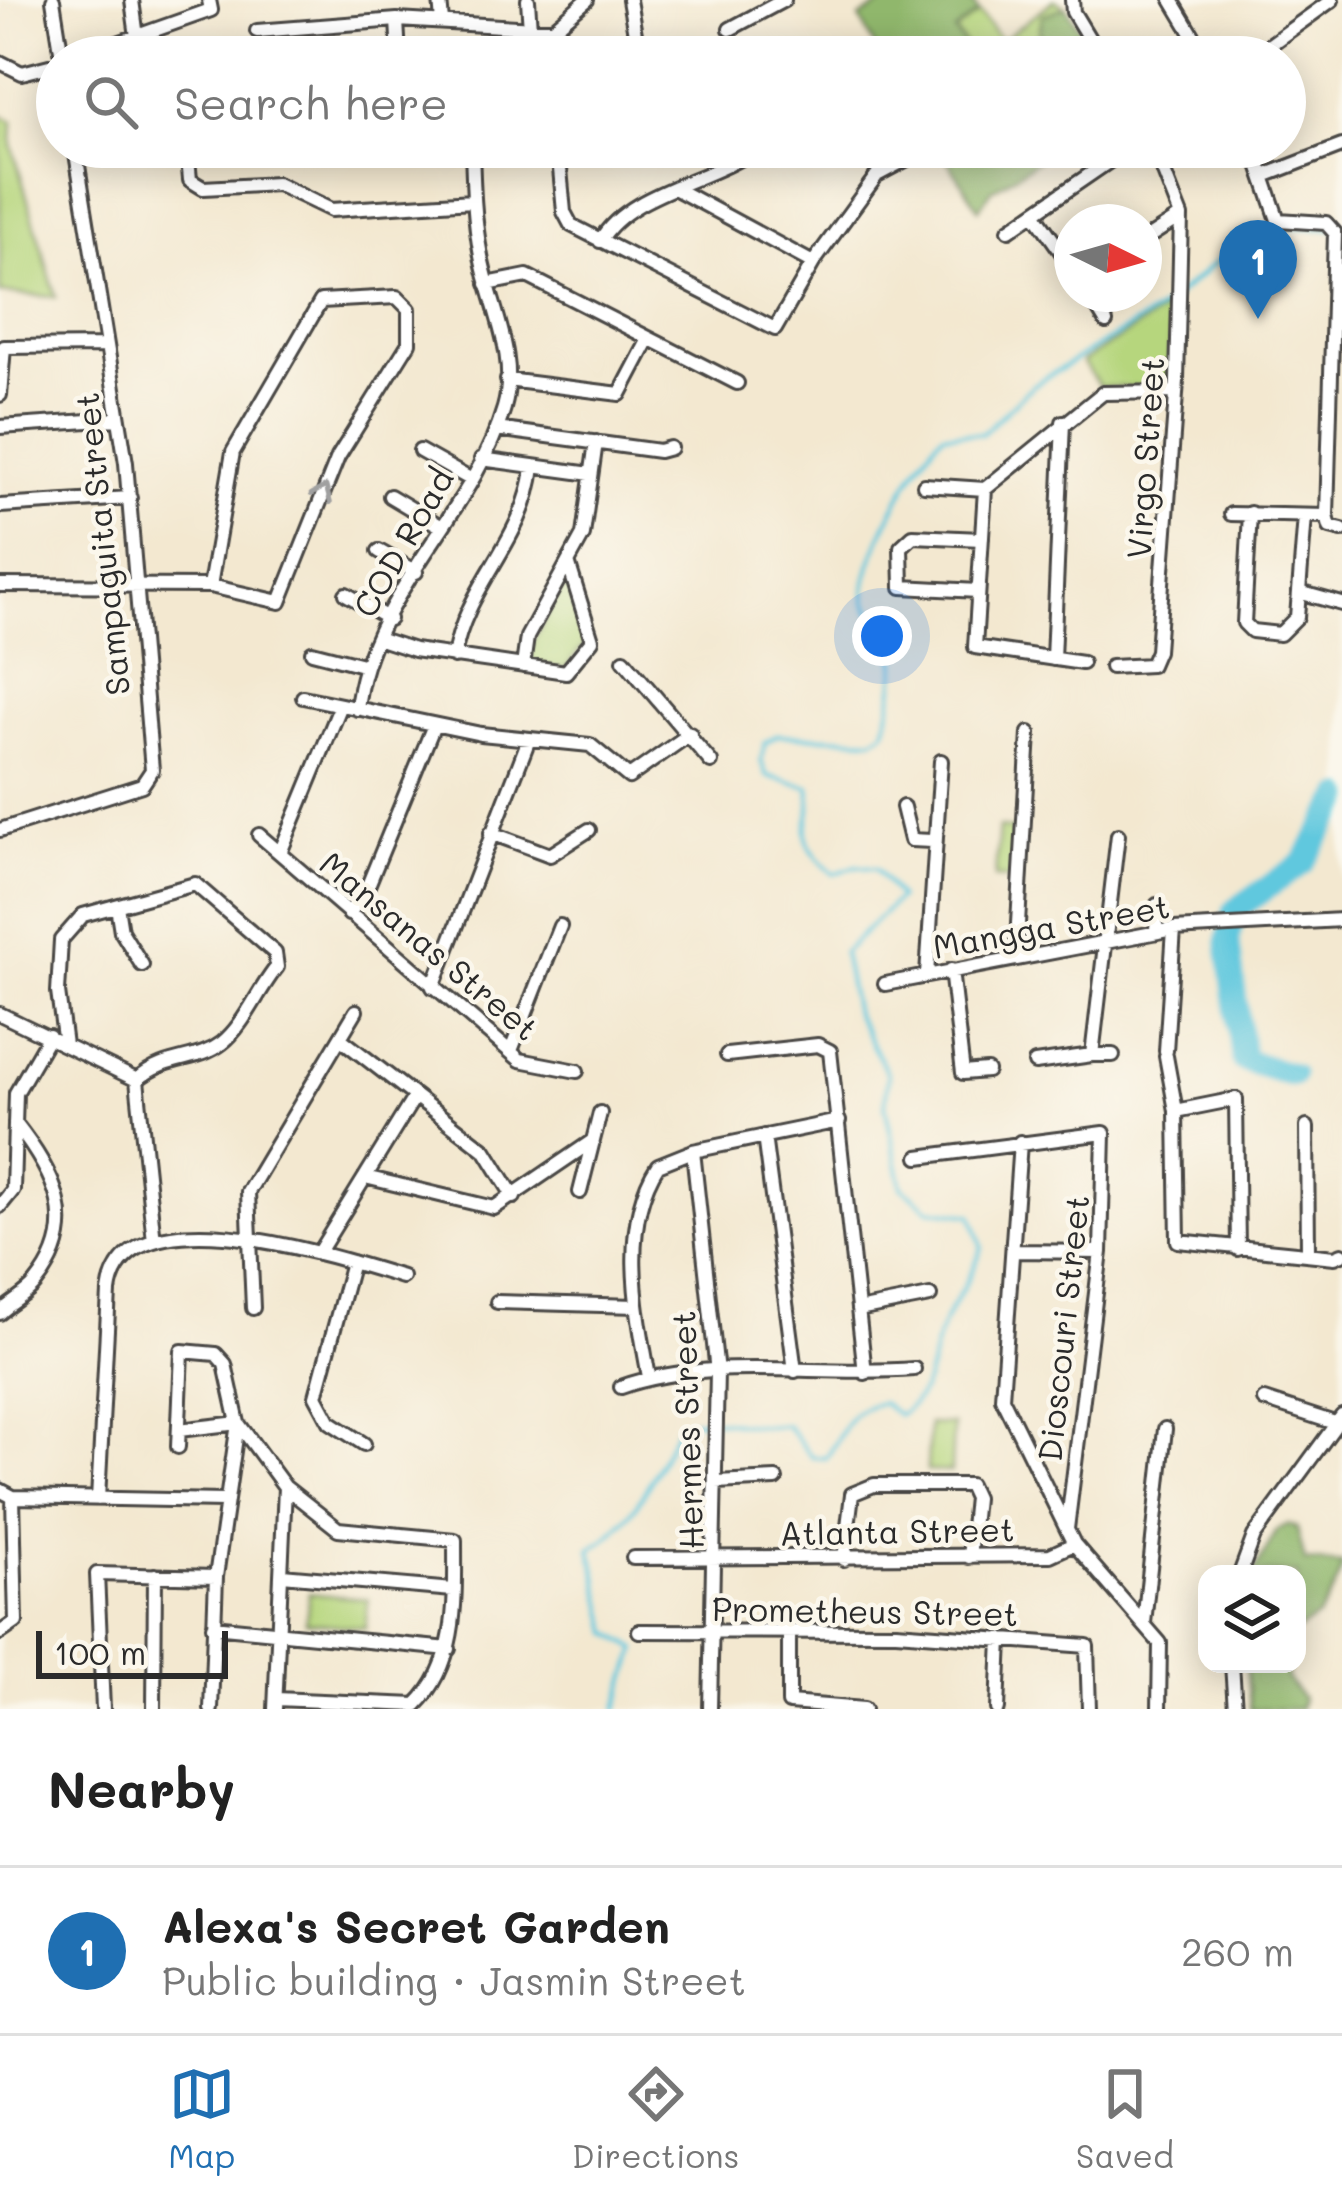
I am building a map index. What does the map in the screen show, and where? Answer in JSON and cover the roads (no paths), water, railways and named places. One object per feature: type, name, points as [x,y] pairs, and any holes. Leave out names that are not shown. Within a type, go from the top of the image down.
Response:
[{"type":"street","points":[[53,0],[57,36]]},
{"type":"street","points":[[132,0],[137,36]]},
{"type":"street","points":[[140,36],[211,10],[209,0]]},
{"type":"street","points":[[440,0],[442,22]]},
{"type":"street","points":[[529,0],[530,29]]},
{"type":"street","points":[[257,31],[397,20],[553,29],[587,0]]},
{"type":"street","points":[[629,0],[635,36]]},
{"type":"street","points":[[730,28],[784,0]]},
{"type":"street","points":[[1072,0],[1073,12],[1087,36]]},
{"type":"street","points":[[1172,0],[1193,36]]},
{"type":"street","points":[[1281,36],[1331,0]]},
{"type":"street","points":[[397,20],[398,36]]},
{"type":"street","points":[[0,62],[22,73],[36,68]]},
{"type":"street","points":[[1306,160],[1342,146]]},
{"type":"street","name":"Sampaguita Street","points":[[0,830],[149,779],[130,498],[78,168]]},
{"type":"street","points":[[189,168],[190,180],[202,188],[278,184],[332,210],[473,201]]},
{"type":"street","name":"COD Road","points":[[357,709],[363,665],[481,459],[505,405],[502,328],[480,253],[472,168]]},
{"type":"street","points":[[561,168],[567,220],[599,241],[778,328],[813,262],[877,175],[890,168]]},
{"type":"street","points":[[599,241],[624,212],[719,168]]},
{"type":"street","points":[[1009,230],[1099,168]]},
{"type":"street","name":"Virgo Street","points":[[1111,668],[1143,667],[1156,658],[1180,307],[1181,216],[1162,168]]},
{"type":"street","points":[[1231,514],[1305,516],[1333,525],[1333,229],[1280,222],[1261,168]]},
{"type":"street","points":[[1264,176],[1285,168]]},
{"type":"street","points":[[678,190],[813,262]]},
{"type":"street","points":[[1034,213],[1054,241]]},
{"type":"street","points":[[1162,228],[1181,216]]},
{"type":"street","points":[[487,284],[526,276],[737,383]]},
{"type":"street","points":[[0,585],[210,586],[280,602],[338,458],[409,343],[410,309],[397,297],[321,301],[233,452],[210,586]]},
{"type":"street","points":[[1100,312],[1106,322]]},
{"type":"street","points":[[507,380],[620,394],[650,339]]},
{"type":"street","points":[[0,395],[2,345],[106,346]]},
{"type":"street","points":[[1082,663],[975,647],[985,490],[1063,422],[1106,392],[1176,392]]},
{"type":"street","points":[[0,427],[118,419]]},
{"type":"street","points":[[1053,658],[1063,422]]},
{"type":"street","points":[[496,429],[670,448]]},
{"type":"street","points":[[523,666],[527,637],[583,535],[596,442]]},
{"type":"street","points":[[421,451],[470,479]]},
{"type":"street","points":[[481,459],[591,474]]},
{"type":"street","points":[[454,657],[464,615],[527,509],[533,466]]},
{"type":"street","points":[[924,485],[985,490]]},
{"type":"street","points":[[390,496],[442,527]]},
{"type":"street","points":[[0,506],[130,498]]},
{"type":"street","points":[[1250,513],[1245,626],[1267,633],[1290,630],[1302,593],[1305,516]]},
{"type":"street","points":[[978,591],[907,589],[901,584],[901,547],[909,537],[982,539]]},
{"type":"street","points":[[380,551],[416,572]]},
{"type":"street","points":[[377,638],[454,657],[566,672],[591,643],[568,562]]},
{"type":"street","points":[[1302,593],[1342,604]]},
{"type":"street","points":[[346,594],[388,619]]},
{"type":"street","points":[[312,652],[363,665]]},
{"type":"street","points":[[624,660],[711,762]]},
{"type":"street","points":[[303,697],[434,725],[590,745],[626,776],[690,734]]},
{"type":"street","points":[[280,853],[341,705]]},
{"type":"street","points":[[349,914],[367,888],[434,725]]},
{"type":"street","points":[[1016,958],[1029,733]]},
{"type":"street","points":[[433,987],[529,739]]},
{"type":"street","points":[[926,975],[941,761]]},
{"type":"street","points":[[903,807],[911,840],[932,841]]},
{"type":"street","points":[[491,833],[550,854],[589,830]]},
{"type":"street","name":"Mansanas Street","points":[[259,835],[476,1027],[529,1064],[578,1071]]},
{"type":"street","points":[[1092,1055],[1118,835]]},
{"type":"street","points":[[65,1045],[58,992],[62,940],[83,915],[195,884],[277,960],[278,968],[226,1040],[208,1052],[164,1059],[137,1080]]},
{"type":"street","points":[[1156,904],[1156,932]]},
{"type":"street","points":[[117,906],[121,931],[142,965]]},
{"type":"street","name":"Mangga Street","points":[[885,984],[1174,929],[1342,920]]},
{"type":"street","points":[[512,1048],[560,926]]},
{"type":"street","points":[[1174,929],[1166,1053],[1176,1111],[1177,1240],[1338,1255],[1342,1271]]},
{"type":"street","points":[[951,970],[963,1073],[987,1071]]},
{"type":"street","points":[[253,1308],[248,1192],[258,1168],[356,1011]]},
{"type":"street","points":[[0,1014],[137,1080]]},
{"type":"street","points":[[0,1206],[13,1190],[16,1093],[49,1036]]},
{"type":"street","points":[[341,1039],[485,1150],[514,1197]]},
{"type":"street","points":[[727,1055],[826,1046],[865,1373]]},
{"type":"street","points":[[1035,1063],[1113,1055]]},
{"type":"street","points":[[137,1080],[154,1241]]},
{"type":"street","points":[[319,1252],[415,1096]]},
{"type":"street","points":[[1176,1111],[1236,1099],[1238,1249]]},
{"type":"street","points":[[580,1192],[600,1113]]},
{"type":"street","points":[[649,1377],[636,1306],[640,1215],[658,1165],[693,1150],[838,1120]]},
{"type":"street","points":[[0,1313],[34,1286],[54,1254],[61,1211],[52,1170],[15,1123]]},
{"type":"street","points":[[1306,1127],[1308,1252]]},
{"type":"street","name":"Dioscouri Street","points":[[1020,1142],[1103,1132],[1101,1252],[1067,1531]]},
{"type":"street","points":[[764,1136],[795,1371]]},
{"type":"street","points":[[364,1177],[494,1208],[591,1142]]},
{"type":"street","points":[[919,1157],[1020,1142],[1002,1398],[1075,1544],[1162,1648],[1159,1709]]},
{"type":"street","name":"Hermes Street","points":[[693,1150],[717,1372],[717,1558],[710,1709]]},
{"type":"street","points":[[98,1498],[111,1273],[127,1250],[154,1241],[252,1238],[402,1277]]},
{"type":"street","points":[[1015,1251],[1101,1252]]},
{"type":"street","points":[[352,1262],[316,1396],[330,1422],[364,1444]]},
{"type":"street","points":[[858,1310],[930,1296]]},
{"type":"street","points":[[497,1302],[636,1306]]},
{"type":"street","points":[[178,1447],[182,1352],[216,1354],[225,1364],[238,1423],[216,1577],[212,1709]]},
{"type":"street","points":[[621,1387],[649,1377],[717,1372],[914,1370]]},
{"type":"street","points":[[1243,1565],[1254,1536],[1340,1420],[1264,1400]]},
{"type":"street","points":[[179,1430],[238,1423]]},
{"type":"street","points":[[238,1423],[285,1487],[338,1528],[454,1538],[448,1649],[434,1685],[412,1706],[275,1704],[285,1487]]},
{"type":"street","points":[[1144,1622],[1165,1429]]},
{"type":"street","points":[[716,1481],[776,1479]]},
{"type":"street","points":[[844,1559],[852,1494],[865,1486],[896,1484],[969,1485],[975,1498],[969,1557]]},
{"type":"street","points":[[0,1633],[16,1622],[7,1493],[224,1501]]},
{"type":"street","name":"Atlanta Street","points":[[633,1558],[1050,1555],[1075,1544]]},
{"type":"street","points":[[103,1709],[97,1574],[216,1577]]},
{"type":"street","points":[[282,1574],[453,1590]]},
{"type":"street","points":[[154,1709],[155,1575]]},
{"type":"street","points":[[213,1626],[448,1649]]},
{"type":"street","name":"Prometheus Street","points":[[639,1631],[1000,1639],[1090,1647],[1088,1709]]},
{"type":"street","points":[[789,1633],[789,1703],[864,1709]]},
{"type":"street","points":[[998,1709],[1000,1639]]},
{"type":"street","points":[[1233,1673],[1235,1709]]},
{"type":"waterway","points":[[617,1709],[637,1649],[610,1633],[591,1549],[634,1509],[679,1425],[705,1420],[786,1425],[812,1457],[826,1458],[847,1423],[861,1410],[882,1403],[898,1415],[918,1397],[943,1324],[982,1247],[972,1215],[929,1209],[902,1187],[885,1105],[888,1074],[855,1014],[843,953],[899,898],[876,869],[856,866],[834,874],[819,860],[807,839],[809,787],[767,776],[761,761],[765,743],[778,735],[873,739],[885,731],[896,659],[888,632],[868,606],[868,574],[907,484],[944,433],[982,434],[1032,386],[1160,309],[1246,237],[1268,229],[1342,228]]},
{"type":"waterway","points":[[1292,1075],[1243,1060],[1228,941],[1235,910],[1303,863],[1342,798]]},
{"type":"place","name":"Alexa's Secret Garden","points":[[1258,319]]}]
